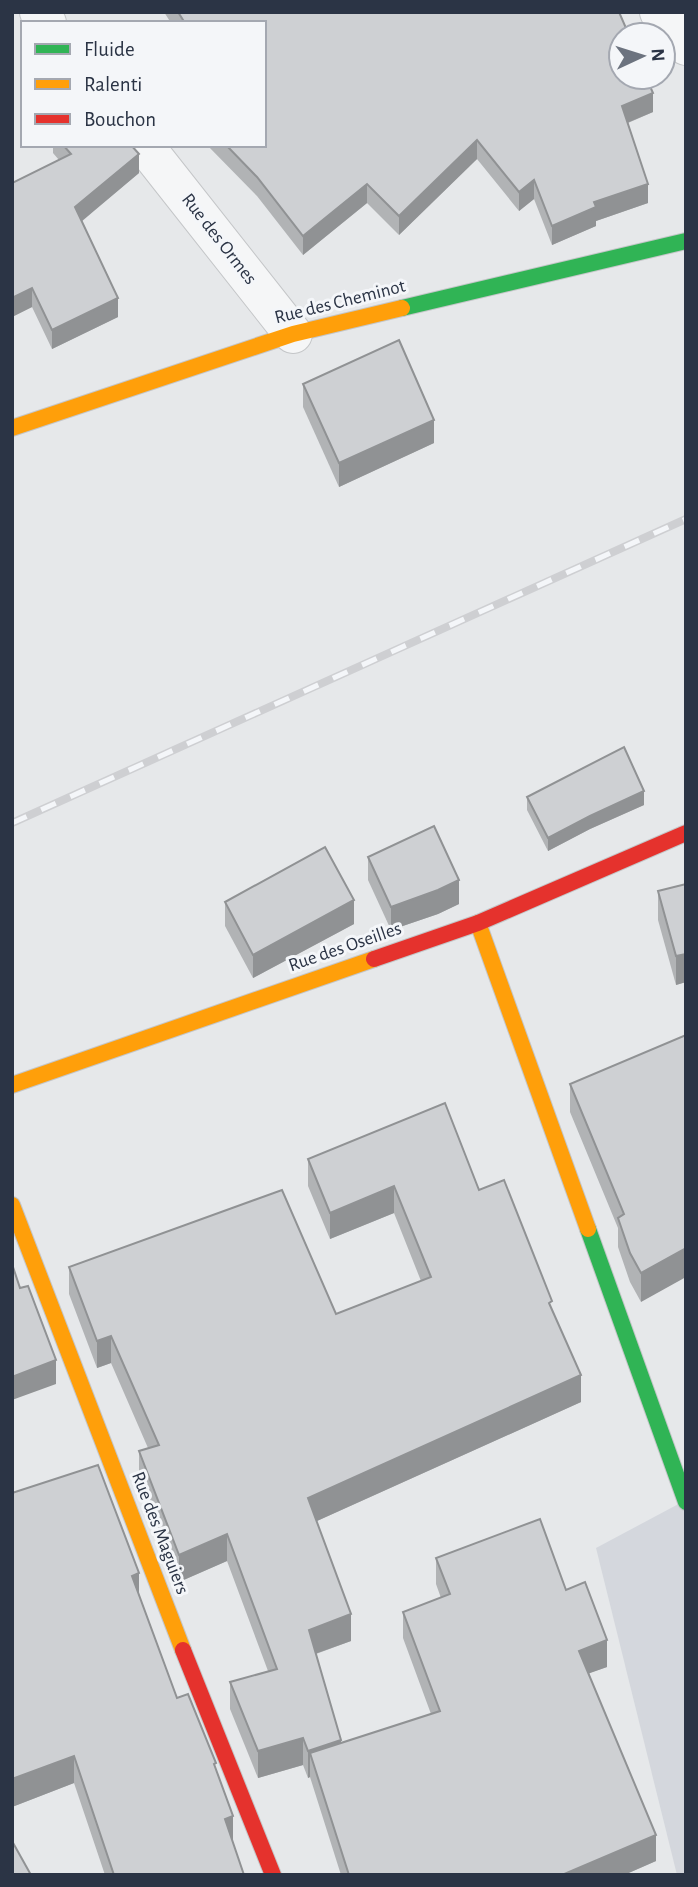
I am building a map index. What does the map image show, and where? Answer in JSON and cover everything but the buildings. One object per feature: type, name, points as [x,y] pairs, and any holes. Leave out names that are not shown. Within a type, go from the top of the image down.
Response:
[{"type":"street","points":[[659,12],[686,46]]},
{"type":"street","name":"Rue des Ormes","points":[[146,147],[293,334]]},
{"type":"street","name":"Rue des Cheminot","points":[[12,428],[293,334],[686,241]]},
{"type":"street","name":"Rue des Oseilles","points":[[12,1085],[478,923],[686,833]]},
{"type":"street","points":[[478,923],[686,1502]]},
{"type":"street","name":"Rue des Maguiers","points":[[12,1205],[150,1568],[273,1875]]},
{"type":"shaded area","points":[[686,1500],[686,1875],[677,1875],[596,1548]]},
{"type":"railway","points":[[12,823],[686,519]]},
{"type":"traffic: fast","points":[[402,308],[686,241]]},
{"type":"traffic: fast","points":[[588,1229],[686,1502]]},
{"type":"traffic: slow","points":[[12,428],[293,334],[402,308]]},
{"type":"traffic: slow","points":[[478,923],[588,1229]]},
{"type":"traffic: slow","points":[[12,1085],[374,959]]},
{"type":"traffic: slow","points":[[12,1205],[183,1650]]},
{"type":"traffic: jam","points":[[374,959],[478,923],[686,833]]},
{"type":"traffic: jam","points":[[183,1650],[273,1875]]}]
